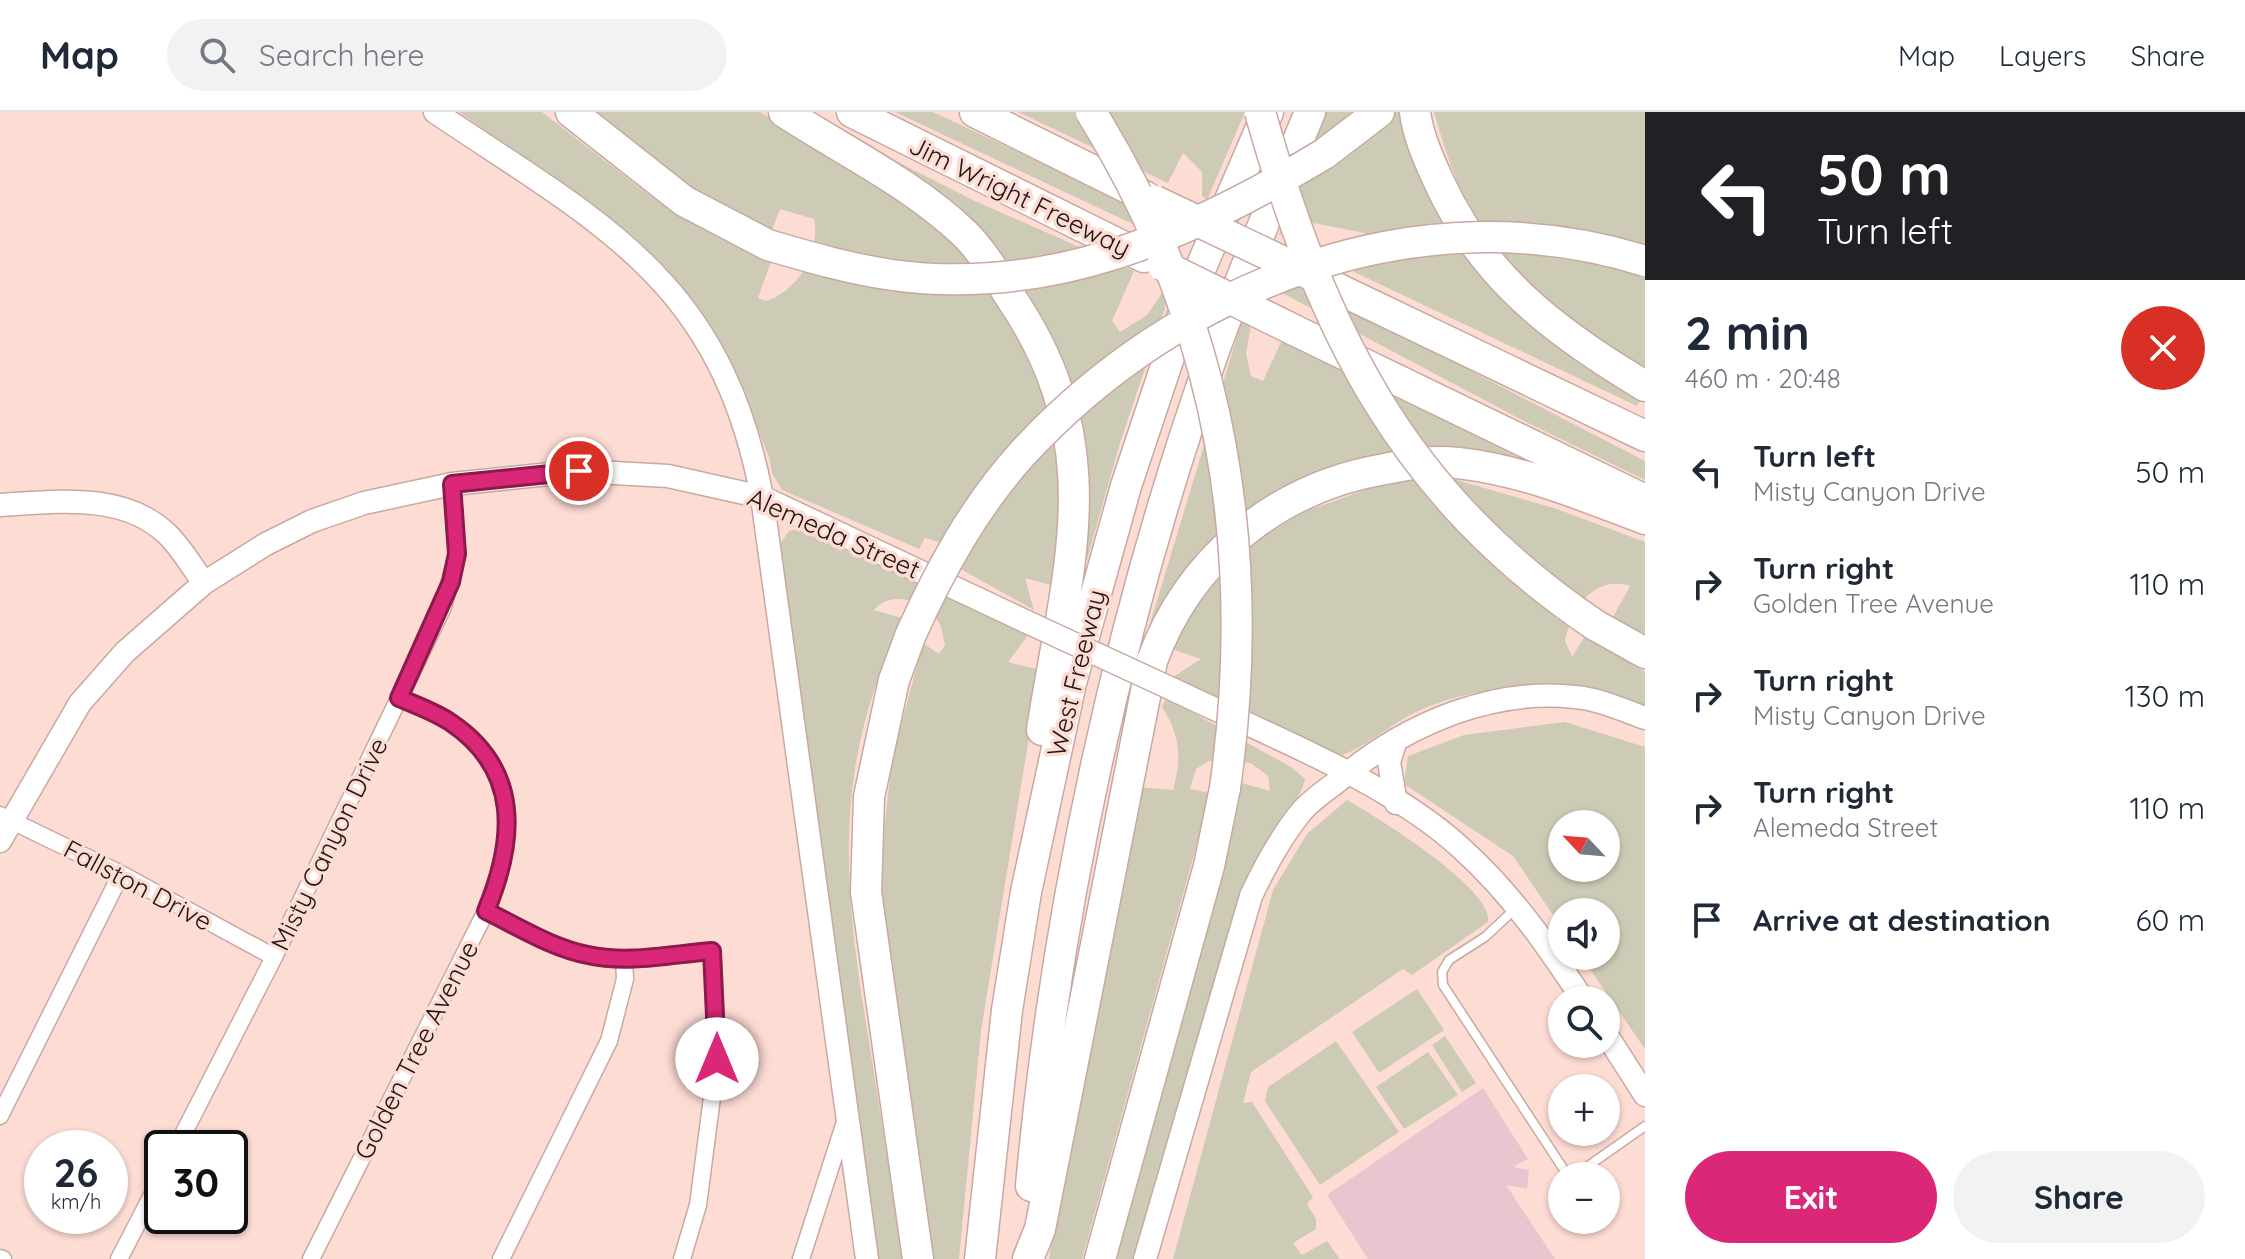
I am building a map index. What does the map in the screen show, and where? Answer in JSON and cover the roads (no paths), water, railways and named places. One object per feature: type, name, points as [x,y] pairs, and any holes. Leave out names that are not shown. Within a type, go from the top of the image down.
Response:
[{"type":"highway","points":[[571,112],[684,201],[768,245],[894,275],[951,278],[1023,276],[1095,261],[1186,230],[1243,203],[1324,154],[1379,112]]},
{"type":"highway","points":[[784,112],[865,161],[964,234],[1040,343],[1058,390],[1074,459],[1074,536],[1025,828],[1020,870],[1026,892]]},
{"type":"highway","name":"Jim Wright Freeway","points":[[852,112],[1645,500]]},
{"type":"highway","points":[[975,112],[1645,436]]},
{"type":"highway","points":[[1091,112],[1138,198],[1174,278],[1192,331],[1223,456],[1235,527],[1239,637],[1234,727],[1209,866],[1100,1259]]},
{"type":"highway","points":[[1260,112],[1315,281],[1344,344],[1403,443],[1487,540],[1555,598],[1645,653]]},
{"type":"highway","name":"West Freeway","points":[[980,1259],[1005,1024],[1026,892],[1071,683],[1126,486],[1208,245],[1268,112]]},
{"type":"highway","name":"West Freeway","points":[[1027,1259],[1050,1022],[1071,894],[1105,729],[1159,525],[1215,347],[1310,112]]},
{"type":"highway","points":[[1415,112],[1427,155],[1447,199],[1499,276],[1550,323],[1645,386]]},
{"type":"highway","points":[[918,1259],[866,892],[871,784],[894,680],[933,586],[963,533],[1020,456],[1052,424],[1127,361],[1216,305],[1337,255],[1433,238],[1483,235],[1553,239],[1601,247],[1645,261]]},
{"type":"highway","points":[[1027,1259],[1046,1198],[1152,661],[1170,616],[1202,572],[1250,525],[1305,492],[1354,474],[1428,461],[1458,463],[1537,480],[1645,519]]},
{"type":"main road","points":[[435,112],[596,221],[660,276],[714,353],[742,411],[762,497],[867,1259]]},
{"type":"main road","name":"Alemeda Street","points":[[0,841],[6,817],[80,703],[125,652],[204,583],[236,560],[312,521],[364,503],[452,484],[579,471],[668,476],[762,497],[1347,774],[1460,847],[1518,906],[1573,986]]},
{"type":"main road","points":[[0,505],[68,501],[108,504],[129,512],[166,533],[204,583]]},
{"type":"main road","points":[[1145,1259],[1251,896],[1269,859],[1296,819],[1347,774],[1396,740],[1431,721],[1500,700],[1576,697],[1645,718]]},
{"type":"main road","points":[[1396,740],[1389,762],[1396,803]]},
{"type":"main road","points":[[1620,1056],[1645,1095]]},
{"type":"street","name":"Misty Canyon Drive","points":[[185,1130],[274,957],[399,698],[451,582],[457,554],[452,484]]},
{"type":"street","name":"Golden Tree Avenue","points":[[311,1259],[486,911],[498,881],[508,827],[507,802],[495,770],[477,745],[450,722],[399,698]]},
{"type":"street","name":"Fallston Drive","points":[[6,817],[121,874],[274,957]]},
{"type":"street","points":[[0,1116],[121,874]]},
{"type":"street","points":[[486,911],[557,946],[589,956],[624,959],[712,951],[717,1059],[698,1205],[682,1259]]},
{"type":"street","points":[[501,1259],[609,1041],[625,979],[624,959]]},
{"type":"street","points":[[801,1259],[847,1116]]},
{"type":"street","points":[[119,1259],[144,1211]]},
{"type":"lane","points":[[1518,906],[1485,937],[1449,960],[1442,972],[1443,985],[1562,1162]]},
{"type":"lane","points":[[1592,1162],[1645,1126]]}]
